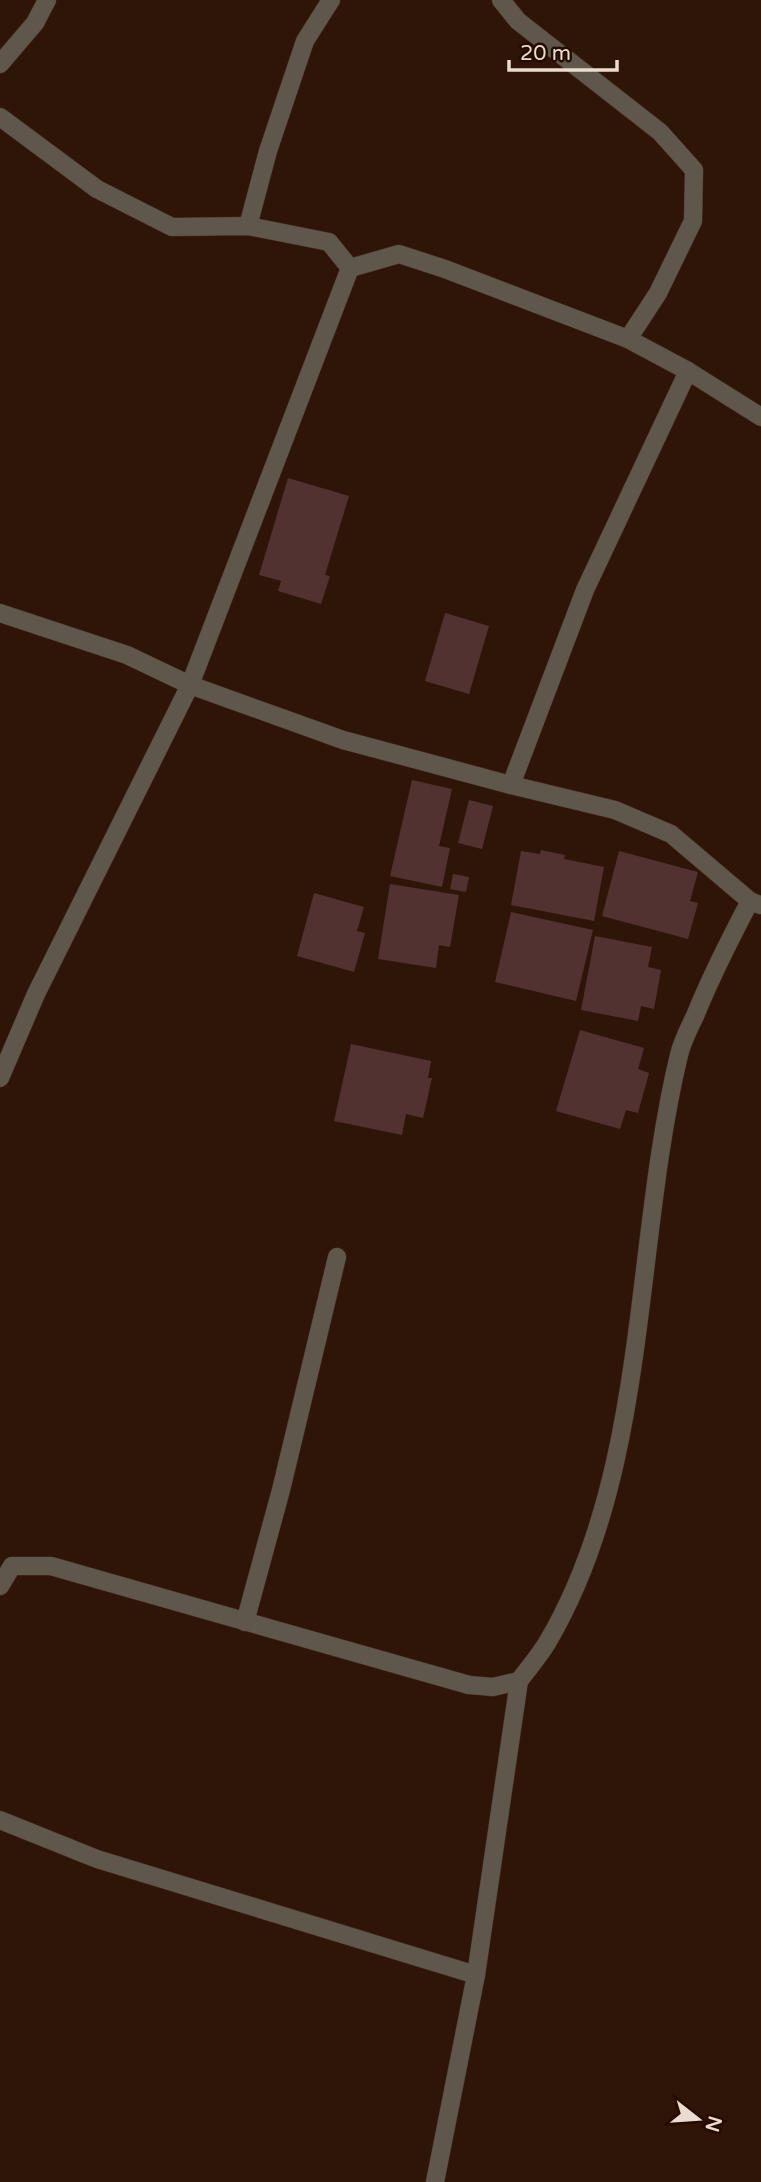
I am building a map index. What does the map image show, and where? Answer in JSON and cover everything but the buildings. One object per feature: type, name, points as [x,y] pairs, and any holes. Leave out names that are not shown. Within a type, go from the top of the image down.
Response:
[{"type":"street","points":[[0,64],[35,23],[47,0]]},
{"type":"street","points":[[248,226],[268,151],[305,41],[331,0]]},
{"type":"street","points":[[501,0],[518,21],[660,132],[694,170],[692,221],[659,293],[628,339]]},
{"type":"street","points":[[0,117],[97,189],[172,227],[248,226],[329,242],[350,268]]},
{"type":"street","points":[[350,268],[399,254],[445,269],[628,339],[688,371],[761,417]]},
{"type":"street","points":[[0,1077],[36,994],[190,685],[350,268]]},
{"type":"street","points":[[511,785],[585,590],[688,371]]},
{"type":"street","points":[[0,613],[127,655],[190,685],[343,740],[615,810],[671,834],[756,903],[711,975],[680,1053],[656,1180],[615,1466],[598,1525],[573,1591],[547,1644],[519,1681],[476,1975],[435,2182]]},
{"type":"street","points":[[246,1622],[337,1257]]},
{"type":"street","points":[[0,1586],[12,1566],[51,1566],[469,1685],[493,1687],[519,1681]]},
{"type":"street","points":[[0,1820],[97,1859],[476,1975]]}]
